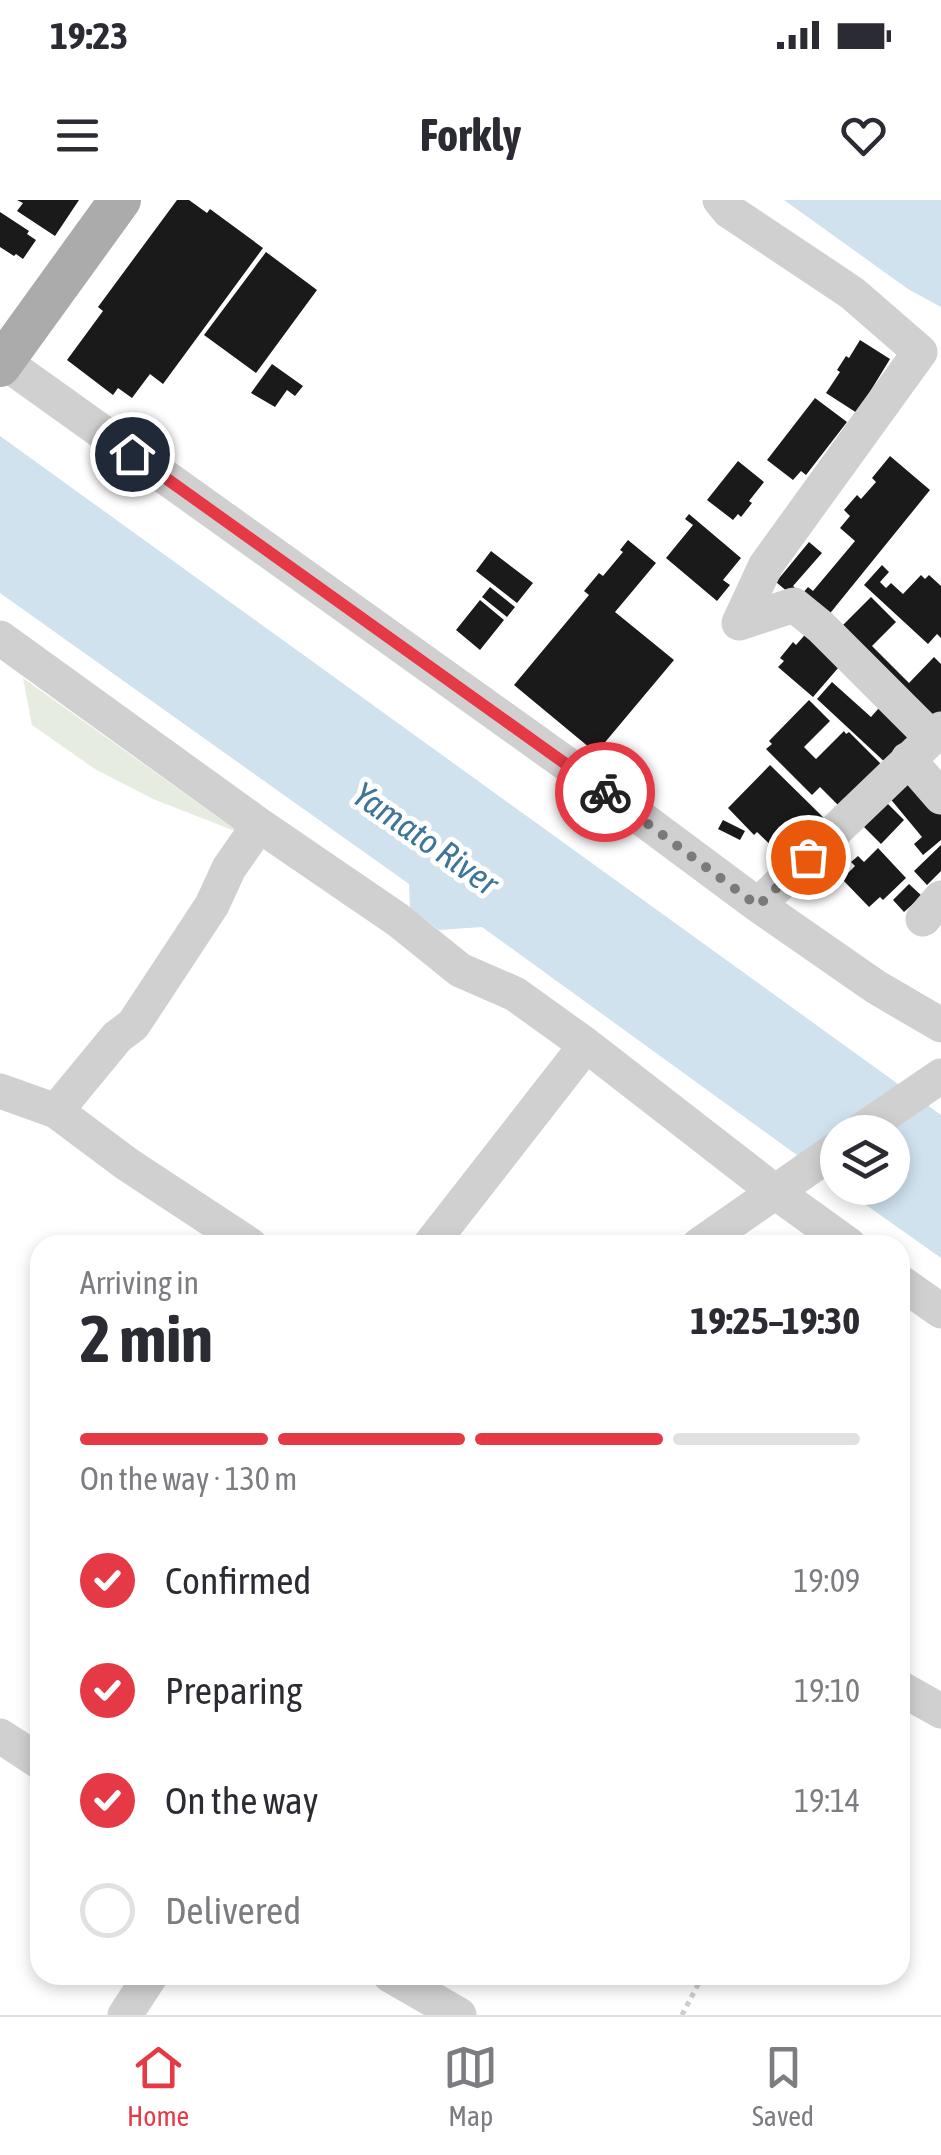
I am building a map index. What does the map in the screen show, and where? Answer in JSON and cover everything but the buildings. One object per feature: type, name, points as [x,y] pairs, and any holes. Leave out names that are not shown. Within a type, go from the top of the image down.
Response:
[{"type":"main road","points":[[1,362],[120,200]]},
{"type":"street","points":[[720,200],[852,293],[920,352],[766,565],[739,623],[794,605],[821,627],[927,742],[941,797]]},
{"type":"street","points":[[1,362],[758,906],[876,987],[941,1025]]},
{"type":"street","points":[[0,638],[398,920],[460,970],[514,994],[785,1184],[839,1235]]},
{"type":"street","points":[[758,906],[927,742]]},
{"type":"street","points":[[56,1112],[117,1037],[134,1025],[259,825]]},
{"type":"street","points":[[438,1235],[586,1045]]},
{"type":"street","points":[[884,1115],[941,1076]]},
{"type":"street","points":[[0,1091],[56,1112],[235,1235]]},
{"type":"street","points":[[713,1235],[820,1160]]},
{"type":"street","points":[[910,1289],[941,1311]]},
{"type":"street","points":[[910,1694],[941,1711]]},
{"type":"street","points":[[0,1736],[30,1756]]},
{"type":"street","points":[[125,2015],[144,1985]]},
{"type":"street","points":[[407,1985],[459,2015]]},
{"type":"path","points":[[682,2015],[698,1985]]},
{"type":"shaded area","points":[[23,678],[240,833],[153,799],[95,769],[32,725]]},
{"type":"water","points":[[784,200],[941,200],[941,307],[908,289]]},
{"type":"water","name":"Yamato River","points":[[0,436],[941,1115],[941,1258],[866,1205],[910,1205],[910,1115],[820,1115],[820,1172],[482,927],[439,930],[410,908],[409,884],[0,593]]},
{"type":"way so far","points":[[605,792],[758,906],[808,857]]},
{"type":"route","points":[[132,454],[605,792]]}]
